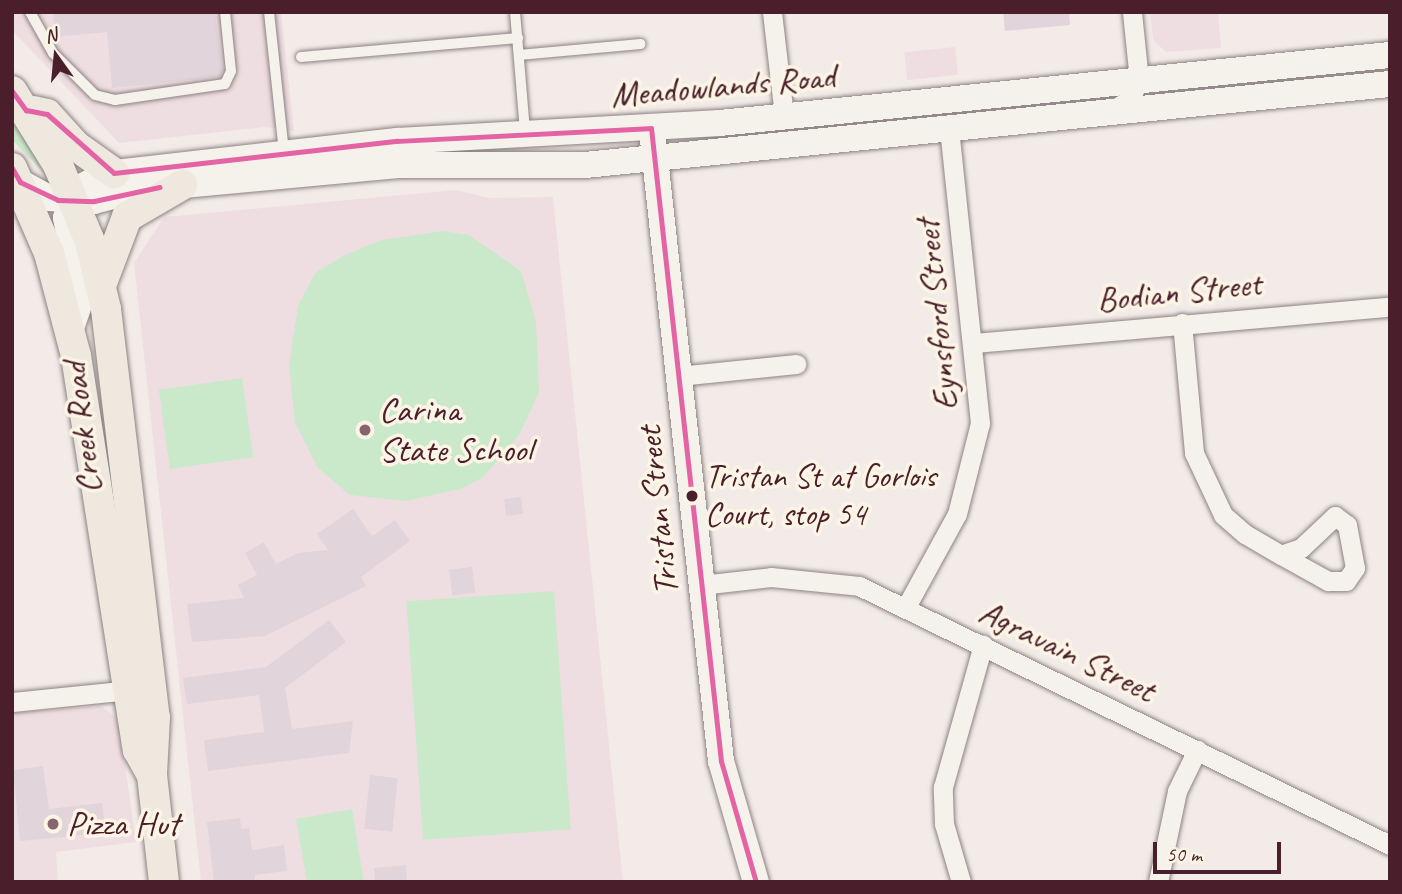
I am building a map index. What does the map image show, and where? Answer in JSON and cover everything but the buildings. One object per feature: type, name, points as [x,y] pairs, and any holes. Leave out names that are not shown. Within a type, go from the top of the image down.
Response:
[{"type":"main road","name":"Meadowlands Road","points":[[16,175],[48,198],[73,200],[182,185],[285,164],[525,136],[784,116],[1390,55]]},
{"type":"main road","name":"Meadowlands Road","points":[[73,200],[88,181],[114,173],[285,164],[432,163],[550,167],[1390,84]]},
{"type":"main road","points":[[19,100],[47,114],[76,146],[114,173]]},
{"type":"main road","name":"Creek Road","points":[[19,100],[73,200],[101,286],[141,689],[138,750],[152,775],[163,882]]},
{"type":"main road","name":"Tristan Street","points":[[651,128],[721,761],[757,882]]},
{"type":"main road","name":"Creek Road","points":[[16,175],[70,331],[141,689]]},
{"type":"main road","points":[[101,286],[127,217],[182,185]]},
{"type":"main road","points":[[70,331],[82,296],[65,225],[73,200]]},
{"type":"street","points":[[772,12],[784,116]]},
{"type":"street","points":[[1111,112],[1130,99],[1139,80],[1132,12]]},
{"type":"street","points":[[1139,80],[1157,96],[1251,88],[1306,92]]},
{"type":"street","name":"Eynsford Street","points":[[906,607],[957,514],[971,470],[980,423],[975,343],[949,128]]},
{"type":"street","name":"Bodian Street","points":[[975,343],[1390,307]]},
{"type":"street","points":[[1182,323],[1194,453],[1206,485],[1223,515],[1281,555]]},
{"type":"street","points":[[678,376],[796,363]]},
{"type":"street","name":"Agravain Street","points":[[701,585],[819,578],[859,586],[1390,845]]},
{"type":"street","points":[[961,882],[944,824],[943,787],[983,645]]},
{"type":"street","points":[[12,702],[141,689]]},
{"type":"street","points":[[1158,882],[1177,791],[1197,750]]},
{"type":"lane","points":[[30,12],[53,53],[95,95],[115,100],[225,84],[231,72],[225,12]]},
{"type":"lane","points":[[270,12],[285,164]]},
{"type":"lane","points":[[515,12],[525,136]]},
{"type":"lane","points":[[301,57],[518,38]]},
{"type":"lane","points":[[519,55],[641,44]]},
{"type":"shaded area","points":[[12,12],[281,12],[294,131],[265,127],[119,143],[12,30]]},
{"type":"shaded area","points":[[1150,12],[1218,12],[1221,48],[1166,52],[1153,40]]},
{"type":"shaded area","points":[[955,47],[958,75],[907,80],[904,52]]},
{"type":"shaded area","name":"Carina State School","points":[[456,190],[489,198],[553,197],[623,882],[201,882],[134,263],[164,217]]},
{"type":"shaded area","points":[[101,706],[117,718],[136,842],[56,852],[58,882],[12,882],[12,713]]},
{"type":"green space","points":[[12,100],[52,181],[12,140]]},
{"type":"green space","points":[[443,231],[469,235],[521,271],[536,321],[539,393],[518,437],[482,478],[460,489],[406,501],[350,495],[318,468],[295,423],[289,366],[298,306],[315,273],[343,256],[381,240]]},
{"type":"green space","points":[[242,378],[253,457],[170,469],[159,390]]},
{"type":"green space","points":[[554,591],[571,829],[423,840],[406,601]]},
{"type":"green space","points":[[352,809],[364,882],[307,882],[296,819]]},
{"type":"transit line","points":[[12,91],[26,110],[47,114],[114,173],[397,141],[651,128],[721,761],[756,882]]},
{"type":"transit line","points":[[12,168],[20,182],[58,200],[94,201],[160,187]]},
{"type":"place","name":"Carina State School","points":[[365,430]]},
{"type":"place","name":"Tristan St at Gorlois Court, stop 54","points":[[692,496]]},
{"type":"place","name":"Pizza Hut","points":[[53,824]]}]
